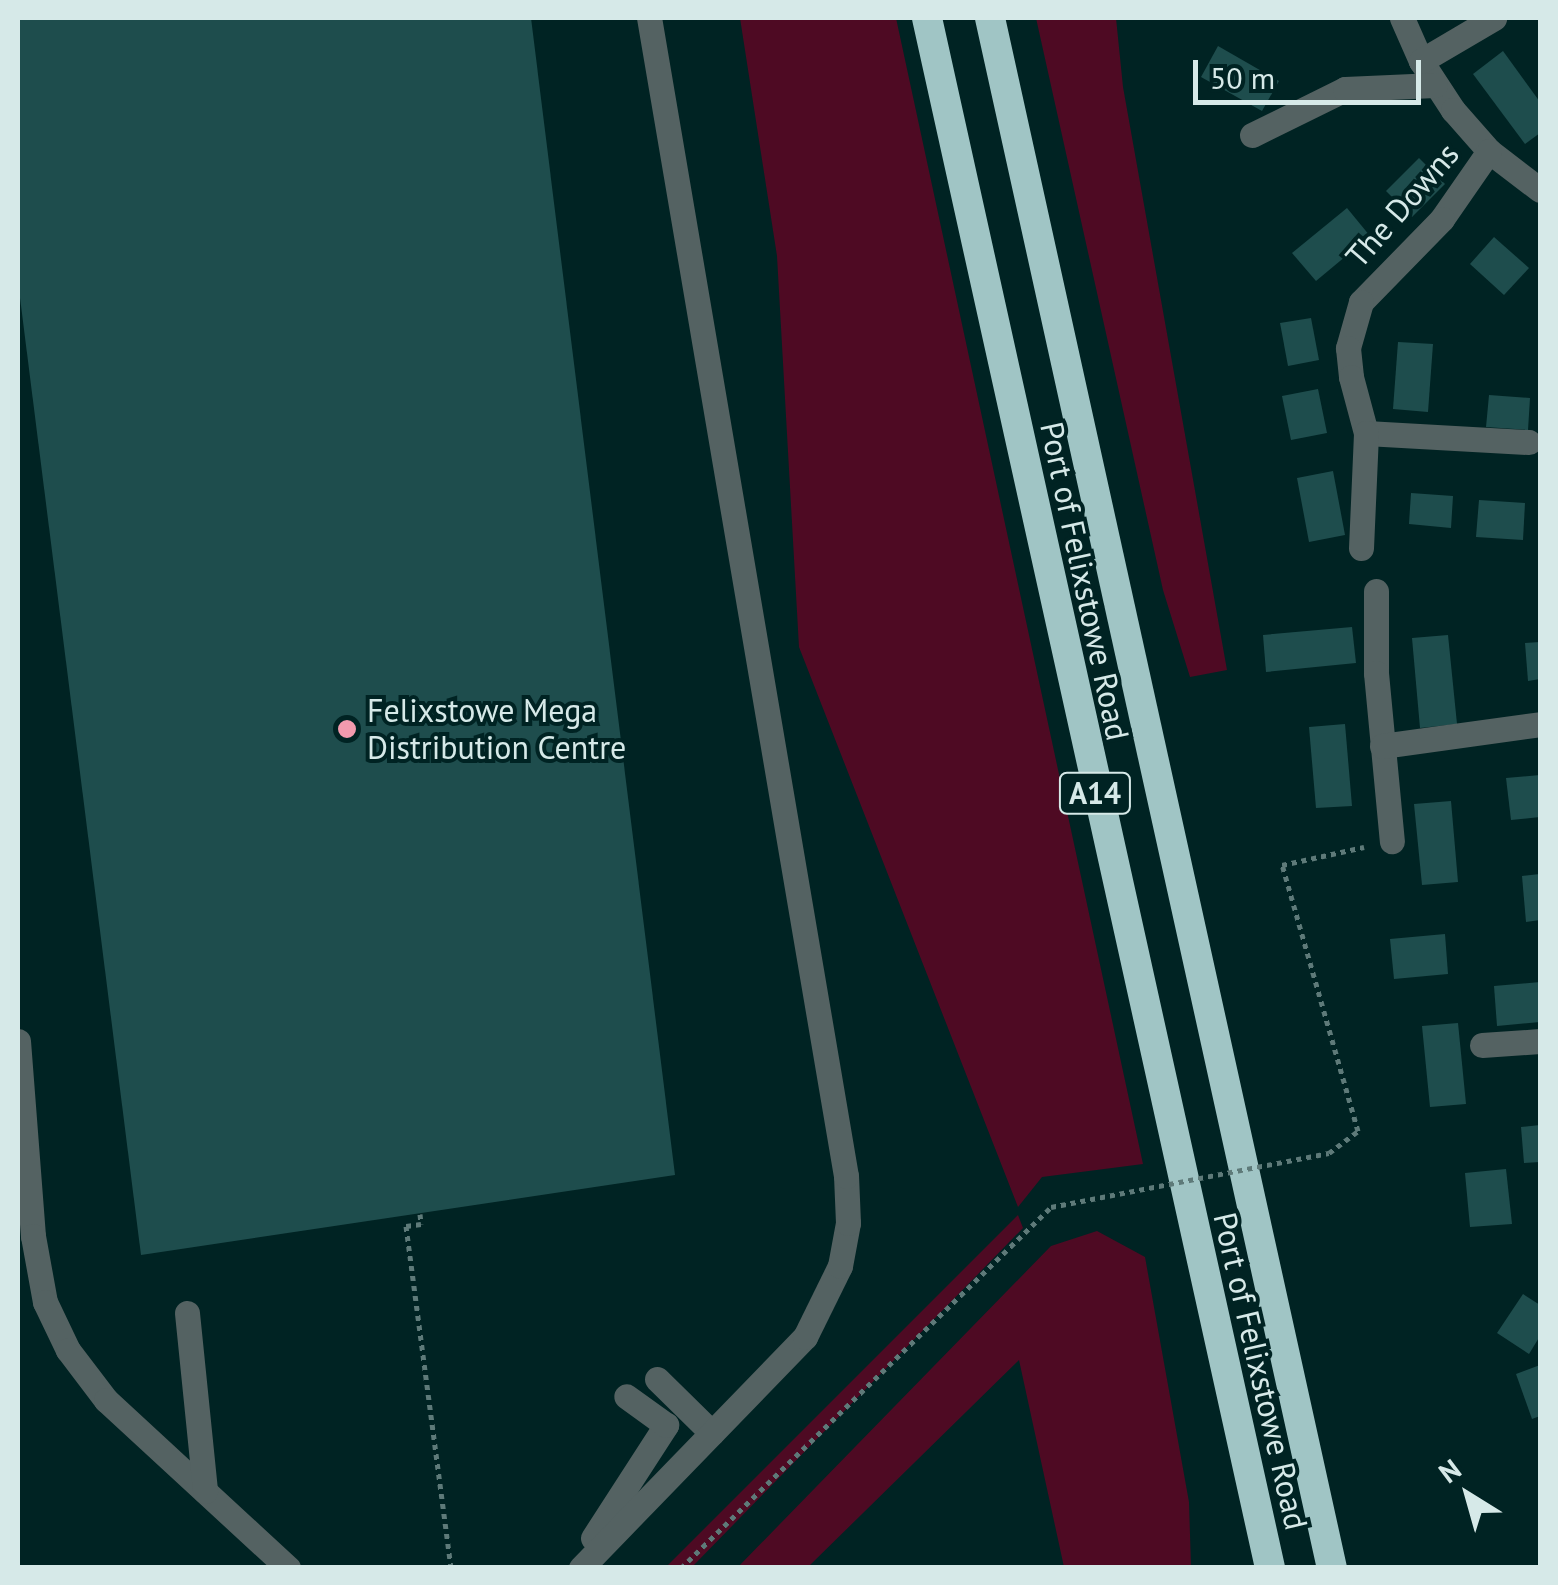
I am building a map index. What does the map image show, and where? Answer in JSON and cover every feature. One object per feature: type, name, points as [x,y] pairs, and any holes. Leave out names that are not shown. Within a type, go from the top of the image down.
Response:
[{"type":"highway","name":"Port of Felixstowe Road","points":[[927,18],[1270,1568]]},
{"type":"highway","name":"Port of Felixstowe Road","points":[[990,18],[1332,1568]]},
{"type":"street","points":[[578,1568],[805,1338],[823,1304],[845,1238],[846,1176],[649,18]]},
{"type":"street","points":[[1402,18],[1435,85],[1490,151],[1540,190]]},
{"type":"street","points":[[1421,61],[1494,18]]},
{"type":"street","points":[[1252,135],[1345,89],[1435,85]]},
{"type":"street","name":"The Downs","points":[[1361,548],[1366,433],[1348,348],[1361,302],[1442,219],[1490,151]]},
{"type":"street","points":[[1366,433],[1529,442]]},
{"type":"street","points":[[1376,592],[1376,673],[1392,841]]},
{"type":"street","points":[[1382,746],[1540,724]]},
{"type":"street","points":[[18,1041],[45,1302],[68,1350],[106,1400],[288,1568]]},
{"type":"street","points":[[1482,1046],[1540,1041]]},
{"type":"street","points":[[188,1313],[205,1491]]},
{"type":"street","points":[[657,1379],[712,1433]]},
{"type":"street","points":[[578,1568],[666,1426],[626,1396]]},
{"type":"path","points":[[681,1568],[1051,1207],[1330,1153],[1358,1131],[1282,865],[1392,841]]},
{"type":"path","points":[[420,1214],[421,1224],[406,1226],[451,1568]]},
{"type":"shaded area","points":[[740,18],[896,18],[1143,1164],[1042,1177],[1018,1207],[799,647],[777,256]]},
{"type":"shaded area","points":[[1036,18],[1116,18],[1123,87],[1227,670],[1190,677],[1163,590]]},
{"type":"shaded area","points":[[1018,1215],[1023,1228],[692,1567],[666,1567]]},
{"type":"shaded area","points":[[1097,1231],[1145,1257],[1189,1502],[1191,1567],[1064,1567],[1019,1360],[808,1567],[738,1567],[1051,1246]]},
{"type":"building","name":"Felixstowe Mega Distribution Centre","points":[[18,18],[531,18],[675,1175],[141,1255],[18,282]]},
{"type":"building","points":[[1218,46],[1279,81],[1262,111],[1201,77]]},
{"type":"building","points":[[1503,51],[1540,102],[1540,133],[1525,144],[1473,74]]},
{"type":"building","points":[[1419,158],[1445,184],[1412,217],[1386,191]]},
{"type":"building","points":[[1347,208],[1370,236],[1316,281],[1292,253]]},
{"type":"building","points":[[1494,237],[1529,268],[1504,295],[1470,264]]},
{"type":"building","points":[[1311,318],[1319,360],[1288,366],[1280,323]]},
{"type":"building","points":[[1398,342],[1433,344],[1428,412],[1393,409]]},
{"type":"building","points":[[1318,389],[1327,433],[1291,440],[1282,396]]},
{"type":"building","points":[[1489,395],[1530,398],[1528,430],[1486,427]]},
{"type":"building","points":[[1333,471],[1345,535],[1309,542],[1297,478]]},
{"type":"building","points":[[1411,493],[1453,496],[1451,528],[1409,524]]},
{"type":"building","points":[[1479,500],[1525,503],[1523,540],[1476,537]]},
{"type":"building","points":[[1352,627],[1356,663],[1266,672],[1263,635]]},
{"type":"building","points":[[1448,635],[1457,724],[1420,728],[1412,638]]},
{"type":"building","points":[[1540,642],[1540,679],[1528,681],[1525,643]]},
{"type":"building","points":[[1345,724],[1352,806],[1316,808],[1309,727]]},
{"type":"building","points":[[1540,775],[1540,817],[1511,820],[1506,778]]},
{"type":"building","points":[[1451,801],[1458,882],[1422,885],[1414,804]]},
{"type":"building","points":[[1540,874],[1540,920],[1526,922],[1522,876]]},
{"type":"building","points":[[1445,934],[1448,974],[1394,979],[1390,939]]},
{"type":"building","points":[[1540,982],[1540,1022],[1497,1026],[1494,986]]},
{"type":"building","points":[[1458,1023],[1466,1104],[1430,1107],[1422,1026]]},
{"type":"building","points":[[1540,1125],[1540,1162],[1524,1163],[1521,1127]]},
{"type":"building","points":[[1506,1169],[1512,1224],[1470,1227],[1465,1173]]},
{"type":"building","points":[[1523,1294],[1540,1305],[1540,1336],[1529,1354],[1497,1333]]},
{"type":"building","points":[[1540,1365],[1540,1416],[1532,1419],[1516,1374]]},
{"type":"place","name":"Felixstowe Mega Distribution Centre","points":[[347,729]]}]
